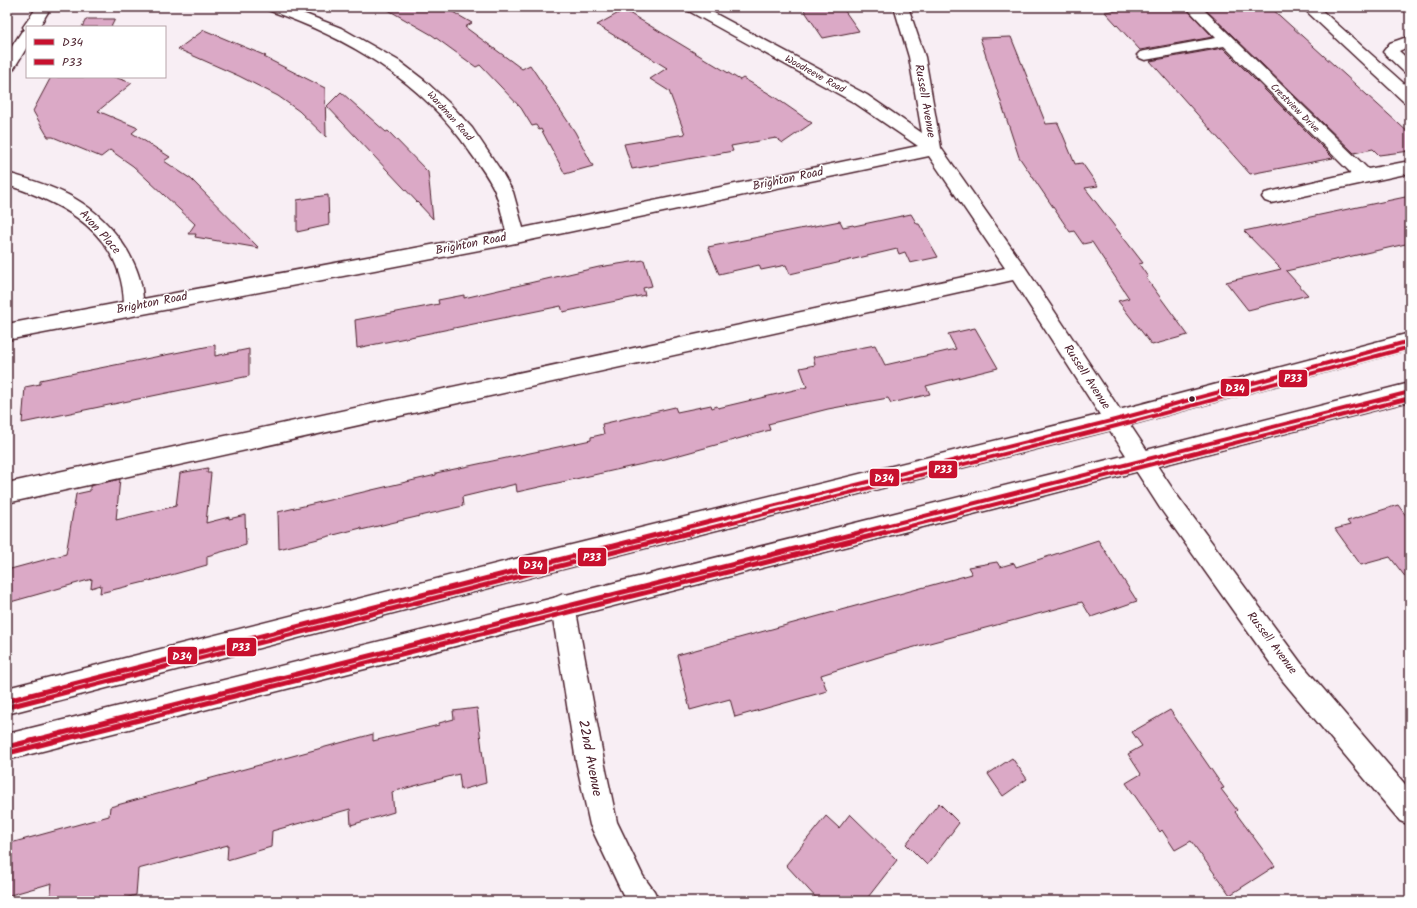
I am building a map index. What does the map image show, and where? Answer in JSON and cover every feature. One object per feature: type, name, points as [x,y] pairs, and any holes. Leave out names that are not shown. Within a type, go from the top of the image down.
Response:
[{"type":"street","points":[[32,26],[44,7]]},
{"type":"street","name":"Wardman Road","points":[[272,7],[293,13],[346,36],[403,70],[433,94],[472,139],[504,191],[516,236]]},
{"type":"street","name":"Woodreeve Road","points":[[692,7],[861,99],[933,150]]},
{"type":"street","name":"Russell Avenue","points":[[901,7],[917,57],[933,150],[1018,272],[1168,502],[1292,672],[1410,811]]},
{"type":"street","name":"Crestview Drive","points":[[1193,7],[1364,176]]},
{"type":"street","points":[[1309,7],[1410,98]]},
{"type":"street","points":[[7,67],[26,36]]},
{"type":"street","points":[[1145,55],[1227,41]]},
{"type":"street","points":[[1410,41],[1395,46],[1391,52],[1410,68]]},
{"type":"street","name":"Brighton Road","points":[[7,332],[516,236],[933,150]]},
{"type":"street","points":[[1271,197],[1410,167]]},
{"type":"street","name":"Avon Place","points":[[7,179],[31,186],[76,206],[90,219],[121,253],[132,280],[134,307]]},
{"type":"street","points":[[7,493],[1018,272]]},
{"type":"street","points":[[7,701],[542,563],[1115,420],[1410,341]]},
{"type":"street","points":[[7,747],[563,606],[1142,462],[1410,392]]},
{"type":"street","name":"22nd Avenue","points":[[563,606],[590,761],[604,825],[633,886],[644,901]]},
{"type":"building","points":[[383,7],[444,7],[472,23],[465,27],[522,69],[530,65],[575,132],[593,166],[565,174],[541,129],[539,130],[536,125],[532,126],[521,108],[480,65],[476,67],[432,35]]},
{"type":"building","points":[[802,7],[842,7],[859,31],[823,38]]},
{"type":"building","points":[[1138,7],[1185,7],[1213,37],[1140,50],[1105,12]]},
{"type":"building","points":[[1203,7],[1270,7],[1410,134],[1410,151],[1379,155],[1373,149],[1354,153]]},
{"type":"building","points":[[624,10],[740,80],[743,78],[773,96],[812,123],[783,143],[776,138],[731,146],[733,151],[632,169],[624,144],[685,134],[669,91],[650,79],[667,68],[597,25]]},
{"type":"building","points":[[86,19],[115,19],[112,26],[82,26]]},
{"type":"building","points":[[204,30],[266,56],[264,57],[325,88],[326,137],[299,111],[278,96],[239,76],[178,49]]},
{"type":"building","points":[[1011,37],[1046,124],[1058,123],[1075,164],[1082,163],[1098,186],[1085,188],[1143,263],[1139,264],[1148,277],[1146,278],[1188,335],[1152,345],[1118,301],[1129,298],[1092,242],[1083,244],[1074,231],[1070,232],[1019,157],[980,38]]},
{"type":"building","points":[[1223,48],[1333,158],[1250,174],[1150,61]]},
{"type":"building","points":[[50,78],[117,78],[132,83],[98,111],[138,128],[132,133],[170,157],[164,161],[191,179],[259,248],[195,237],[196,234],[188,234],[195,224],[133,166],[110,150],[101,157],[53,137],[48,137],[33,111]]},
{"type":"building","points":[[341,92],[386,132],[388,131],[428,172],[433,219],[327,106]]},
{"type":"building","points":[[328,195],[329,225],[297,232],[297,200]]},
{"type":"building","points":[[1410,196],[1410,243],[1286,271],[1308,295],[1248,310],[1226,282],[1281,269],[1244,231]]},
{"type":"building","points":[[911,214],[917,224],[919,224],[938,257],[910,263],[905,252],[899,254],[897,249],[790,274],[786,265],[761,270],[759,265],[719,274],[708,247],[840,221],[843,227],[854,226]]},
{"type":"building","points":[[644,260],[652,286],[643,288],[645,295],[563,312],[561,306],[357,348],[355,320],[439,304],[438,300],[464,295],[464,298],[599,267]]},
{"type":"building","points":[[975,328],[998,368],[926,386],[930,394],[891,403],[888,398],[828,409],[768,424],[770,430],[665,459],[517,492],[516,484],[462,497],[463,506],[361,530],[361,528],[279,549],[278,512],[436,475],[436,473],[591,440],[591,437],[604,434],[602,424],[675,407],[677,412],[711,405],[712,408],[717,406],[718,408],[807,387],[800,368],[815,365],[813,357],[875,345],[885,365],[956,349],[948,334]]},
{"type":"building","points":[[215,345],[215,356],[249,349],[249,376],[22,423],[25,387],[40,384],[40,380]]},
{"type":"building","points":[[208,468],[207,473],[211,473],[206,523],[229,517],[229,519],[245,515],[246,545],[207,556],[207,565],[100,593],[101,585],[91,588],[92,579],[7,603],[7,570],[66,554],[76,494],[90,491],[90,486],[120,479],[116,520],[176,506],[180,473]]},
{"type":"building","points":[[1398,505],[1410,521],[1410,583],[1390,557],[1361,565],[1335,529],[1350,525],[1347,521]]},
{"type":"building","points":[[1098,540],[1137,601],[1091,617],[1082,602],[885,655],[821,675],[827,691],[735,717],[730,699],[690,710],[677,655],[972,574],[968,567],[997,562],[1000,567],[1014,563],[1016,567]]},
{"type":"building","points":[[477,708],[486,783],[461,790],[459,774],[392,792],[394,812],[351,825],[350,809],[272,831],[271,847],[227,860],[228,845],[138,869],[136,895],[115,901],[50,901],[52,883],[7,896],[7,844],[109,816],[110,807],[373,734],[373,741],[439,725],[439,723],[454,719],[453,711]]},
{"type":"building","points":[[1170,710],[1224,788],[1221,789],[1237,810],[1235,812],[1275,866],[1230,895],[1191,841],[1175,850],[1162,830],[1160,832],[1126,783],[1141,774],[1128,754],[1142,746],[1132,732]]},
{"type":"building","points":[[1012,758],[1027,779],[1003,796],[988,774]]},
{"type":"building","points":[[939,803],[959,823],[927,865],[906,844]]},
{"type":"building","points":[[850,814],[897,860],[865,901],[819,901],[786,865],[826,816],[839,828]]},
{"type":"transit line","name":"D34","points":[[7,701],[543,563],[1115,420],[1410,341]]},
{"type":"transit line","name":"P33","points":[[8,707],[544,569],[1116,426],[1410,347]]},
{"type":"transit line","name":"D34","points":[[7,747],[1060,482],[1410,392]]},
{"type":"transit line","name":"P33","points":[[8,753],[1061,488],[1410,398]]}]
